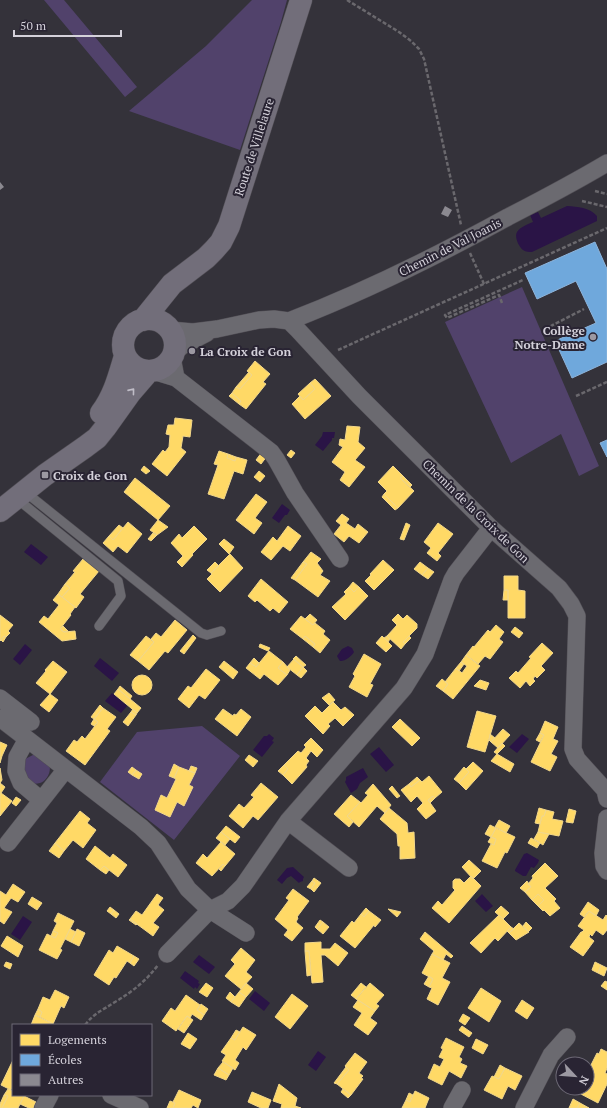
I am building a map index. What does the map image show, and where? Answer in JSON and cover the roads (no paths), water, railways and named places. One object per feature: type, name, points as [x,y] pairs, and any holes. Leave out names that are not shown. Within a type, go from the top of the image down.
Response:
[{"type":"main road","name":"Route de Villelaure","points":[[143,320],[172,284],[214,250],[221,242],[229,226],[301,0]]},
{"type":"main road","points":[[170,330],[158,320],[150,319],[134,323],[124,338],[123,347],[125,356],[129,362],[142,370],[151,371],[161,368],[167,364],[174,363],[174,341],[168,318],[181,278]]},
{"type":"main road","points":[[45,475],[75,446],[92,427],[105,408],[117,384],[125,356]]},
{"type":"main road","points":[[13,500],[97,438],[130,393],[151,371]]},
{"type":"street","name":"Chemin de Val Joanis","points":[[289,322],[368,288],[464,241],[607,163]]},
{"type":"street","points":[[170,330],[193,332],[217,329],[259,320],[274,319],[289,322]]},
{"type":"street","name":"Chemin de la Croix de Gon","points":[[289,322],[359,396],[491,528],[559,588],[572,604],[577,616],[573,749],[577,758],[605,790],[607,799]]},
{"type":"street","points":[[217,329],[182,346],[174,363],[276,459],[295,493],[340,559]]},
{"type":"street","points":[[167,954],[210,910],[228,901],[242,886],[288,821],[404,688],[425,654],[452,580],[491,528]]},
{"type":"street","points":[[0,698],[29,731],[66,769],[141,827],[158,843],[188,889],[210,910],[246,933]]},
{"type":"street","points":[[0,718],[29,731]]},
{"type":"street","points":[[29,731],[17,757],[16,772],[21,783],[42,800]]},
{"type":"street","points":[[8,843],[66,769]]},
{"type":"street","points":[[607,818],[603,853],[604,866],[607,871]]},
{"type":"street","points":[[288,821],[349,868]]},
{"type":"street","points":[[524,1108],[551,1055],[567,1037]]},
{"type":"street","points":[[452,1108],[462,1090]]},
{"type":"street","points":[[43,1108],[49,1096]]},
{"type":"street","points":[[113,1096],[140,1108]]},
{"type":"lane","points":[[13,500],[118,581],[121,596],[99,626]]},
{"type":"lane","points":[[13,500],[201,633],[206,635],[221,631]]},
{"type":"place","name":"Collège Notre-Dame","points":[[593,337]]},
{"type":"place","name":"La Croix de Gon","points":[[192,351]]},
{"type":"place","name":"Croix de Gon","points":[[45,475]]}]
